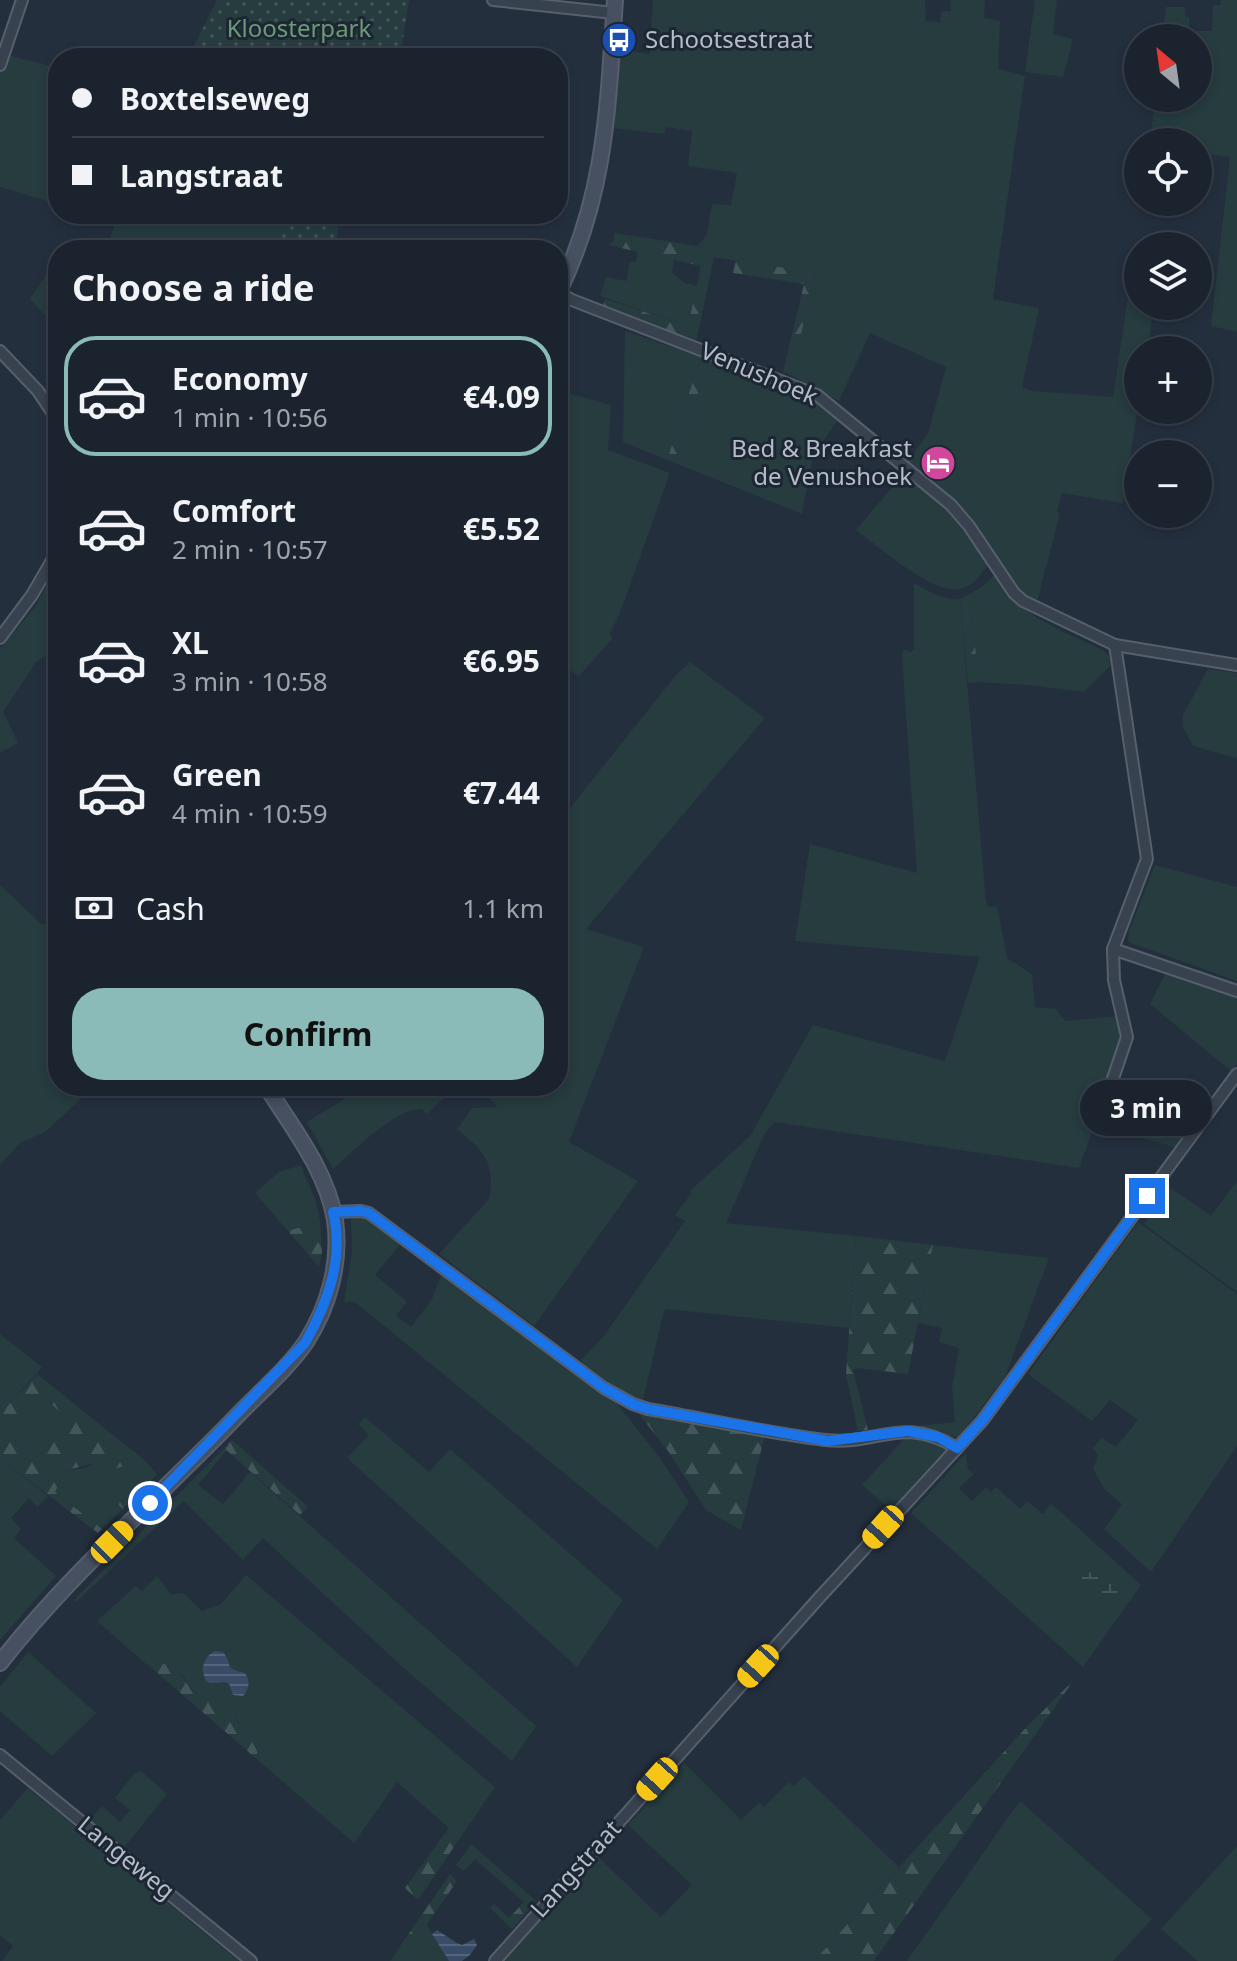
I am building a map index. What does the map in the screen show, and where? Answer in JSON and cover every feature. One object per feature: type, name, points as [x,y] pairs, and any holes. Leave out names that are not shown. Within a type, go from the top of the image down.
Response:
[{"type":"main road","points":[[568,269],[597,186],[605,139],[615,7]]},
{"type":"main road","points":[[0,1663],[73,1581],[305,1343],[322,1311],[330,1289],[336,1240],[333,1212],[324,1182],[272,1096]]},
{"type":"street","points":[[0,65],[22,0]]},
{"type":"street","points":[[493,0],[615,7]]},
{"type":"street","name":"Venushoek","points":[[568,298],[817,395],[951,505],[1023,601],[1115,645],[1237,665]]},
{"type":"street","points":[[0,351],[48,406]]},
{"type":"street","points":[[0,638],[48,567]]},
{"type":"street","points":[[1102,1111],[1127,1037],[1114,980],[1113,949],[1147,859],[1115,645]]},
{"type":"street","points":[[1113,949],[1237,991]]},
{"type":"street","name":"Langstraat","points":[[495,1961],[819,1598],[982,1421],[1237,1074]]},
{"type":"street","points":[[333,1212],[369,1213],[604,1388],[633,1404],[828,1441],[908,1431],[938,1437],[957,1448]]},
{"type":"street","name":"Langeweg","points":[[0,1755],[251,1961]]},
{"type":"green space","name":"Kloosterpark","points":[[217,0],[409,0],[402,48],[193,48]]},
{"type":"green space","points":[[653,0],[925,0],[926,21],[940,22],[941,12],[951,11],[950,0],[985,0],[984,18],[1000,21],[998,69],[1025,76],[993,299],[1039,308],[1022,387],[1032,391],[1113,397],[1124,320],[1152,320],[1149,336],[1124,336],[1124,424],[1135,424],[1133,440],[1124,440],[1123,503],[1062,493],[1057,512],[1060,513],[1037,602],[1018,589],[965,510],[908,461],[928,433],[946,367],[870,333],[839,401],[791,375],[816,273],[698,255],[698,246],[707,234],[712,204],[731,205],[737,173],[688,166],[692,131],[666,127],[664,134],[614,128],[620,50],[649,54]]},
{"type":"green space","points":[[1035,0],[1057,0],[1053,34],[1073,39],[1063,77],[1025,72]]},
{"type":"green space","points":[[1221,0],[1237,0],[1237,332],[1211,326],[1230,157],[1212,155],[1212,128],[1151,128],[1154,112],[1212,112],[1213,5],[1220,5]]},
{"type":"green space","points":[[1166,7],[1185,7],[1185,17],[1189,17],[1190,24],[1164,24]]},
{"type":"green space","points":[[7,55],[48,65],[48,201],[0,187],[0,73]]},
{"type":"green space","points":[[115,224],[283,224],[288,240],[110,240]]},
{"type":"green space","points":[[278,224],[339,224],[336,240],[276,240]]},
{"type":"green space","points":[[614,233],[698,246],[699,255],[714,257],[696,342],[602,309],[605,299],[688,326],[701,266],[608,245],[614,241]]},
{"type":"green space","points":[[638,251],[674,259],[672,272],[683,282],[697,286],[688,326],[600,296],[606,277],[626,281],[630,262],[636,262]]},
{"type":"green space","points":[[736,260],[816,273],[791,375],[783,372],[804,284],[733,273]]},
{"type":"green space","points":[[48,272],[48,318],[30,299]]},
{"type":"green space","points":[[625,331],[701,357],[667,460],[623,442]]},
{"type":"green space","points":[[701,357],[710,360],[675,463],[667,460]]},
{"type":"green space","points":[[710,360],[793,389],[836,416],[837,421],[813,456],[802,514],[675,463]]},
{"type":"green space","points":[[568,392],[611,405],[608,450],[670,473],[610,633],[612,639],[579,676],[568,669]]},
{"type":"green space","points":[[904,473],[949,511],[988,565],[969,585],[949,589],[935,585],[906,568],[856,530]]},
{"type":"green space","points":[[994,575],[1000,583],[971,609],[979,682],[968,683],[960,599],[982,587]]},
{"type":"green space","points":[[48,583],[48,656],[36,662],[3,712],[18,743],[0,753],[0,649],[35,607]]},
{"type":"green space","points":[[914,583],[942,597],[960,599],[986,902],[989,907],[997,906],[1007,958],[1032,974],[1035,1007],[1056,1009],[1065,1021],[1118,1016],[1118,1050],[1107,1092],[1079,1168],[774,1122],[764,1135],[726,1223],[856,1236],[849,1328],[667,1309],[643,1400],[634,1397],[580,1361],[604,1336],[685,1221],[675,1215],[690,1191],[750,1136],[813,1025],[945,1061],[980,957],[795,941],[810,844],[917,873],[902,656],[903,649],[911,652],[914,649]]},
{"type":"green space","points":[[1000,583],[1033,615],[1103,650],[1109,656],[1110,666],[1084,692],[979,682],[971,609]]},
{"type":"green space","points":[[690,662],[765,718],[586,929],[644,947],[569,1142],[638,1181],[534,1326],[439,1254],[489,1199],[491,1187],[485,1158],[457,1129],[472,1108],[497,1107],[488,1096],[568,1096],[568,810],[676,675]]},
{"type":"green space","points":[[1208,669],[1237,673],[1237,758],[1193,746],[1183,727],[1183,715]]},
{"type":"green space","points":[[1155,865],[1237,887],[1237,981],[1128,942],[1129,931]]},
{"type":"green space","points":[[0,885],[42,925],[48,922],[48,1096],[84,1096],[45,1132],[20,1143],[0,1165]]},
{"type":"green space","points":[[1165,974],[1237,998],[1237,1063],[1231,1071],[1150,1004]]},
{"type":"green space","points":[[349,1096],[445,1096],[427,1114],[422,1109],[400,1115],[333,1169],[307,1122]]},
{"type":"green space","points":[[1140,1113],[1183,1136],[1175,1147],[1105,1128],[1109,1115],[1134,1123]]},
{"type":"green space","points":[[301,1165],[317,1204],[320,1221],[288,1231],[255,1193],[279,1172]]},
{"type":"green space","points":[[1237,1181],[1237,1292],[1144,1224],[1171,1188],[1211,1216]]},
{"type":"green space","points":[[361,1214],[401,1243],[375,1275],[407,1302],[396,1316],[411,1327],[432,1299],[442,1273],[615,1401],[660,1458],[689,1502],[657,1549],[355,1302],[344,1302],[352,1252],[351,1216]]},
{"type":"green space","points":[[320,1221],[322,1252],[319,1267],[288,1231]]},
{"type":"green space","points":[[1138,1222],[1237,1294],[1237,1446],[1151,1572],[1104,1529],[1122,1504],[1105,1490],[1093,1469],[1098,1455],[1093,1448],[1101,1438],[1116,1447],[1138,1420],[1110,1400],[1092,1421],[1028,1374]]},
{"type":"green space","points":[[856,1236],[933,1245],[908,1374],[853,1370],[868,1430],[858,1431],[846,1374]]},
{"type":"green space","points":[[933,1245],[1049,1258],[1005,1377],[958,1438],[917,1426],[955,1422],[952,1387],[959,1348],[939,1342],[942,1328],[918,1323]]},
{"type":"green space","points":[[0,1334],[42,1367],[0,1414]]},
{"type":"green space","points":[[37,1374],[144,1460],[157,1474],[123,1509],[112,1499],[136,1473],[128,1465],[114,1469],[100,1462],[66,1471],[55,1492],[102,1529],[98,1533],[0,1458],[0,1414]],"holes":[[[47,1400],[70,1421],[37,1458],[13,1438]]]},
{"type":"green space","points":[[47,1400],[71,1421],[37,1458],[13,1438]]},
{"type":"green space","points":[[636,1410],[669,1419],[765,1435],[741,1530],[706,1510],[668,1451]]},
{"type":"green space","points":[[365,1417],[429,1472],[450,1449],[623,1600],[577,1667],[347,1458],[369,1435],[358,1424]]},
{"type":"green space","points":[[905,1438],[926,1440],[948,1449],[892,1511],[862,1485]]},
{"type":"green space","points":[[232,1440],[308,1507],[300,1515],[224,1448]]},
{"type":"green space","points":[[224,1448],[227,1450],[198,1485],[223,1504],[250,1472],[536,1726],[512,1761],[407,1671],[263,1538],[243,1560],[184,1501],[76,1602],[74,1600]]},
{"type":"green space","points":[[966,1453],[968,1469],[974,1474],[959,1488],[972,1501],[986,1487],[991,1492],[996,1487],[1020,1509],[1027,1501],[1043,1514],[1051,1503],[1141,1585],[1083,1667],[911,1513]]},
{"type":"green space","points":[[0,1458],[48,1496],[37,1507],[29,1498],[11,1518],[21,1529],[14,1538],[56,1576],[0,1640]]},
{"type":"green space","points":[[99,1461],[128,1465],[136,1472],[114,1501],[123,1509],[102,1529],[55,1492],[66,1471]]},
{"type":"green space","points":[[1075,1571],[1093,1573],[1109,1582],[1118,1591],[1111,1602],[1093,1599],[1084,1593],[1072,1579]]},
{"type":"green space","points":[[246,1575],[495,1787],[460,1838],[397,1782],[354,1843],[259,1761],[254,1742],[249,1733],[241,1728],[230,1703],[195,1693],[183,1676],[165,1664],[146,1664],[97,1621],[136,1586],[142,1591],[157,1576],[171,1594],[183,1593],[202,1611],[220,1605]],"holes":[[[215,1651],[226,1654],[229,1667],[241,1672],[243,1696],[233,1695],[229,1684],[204,1677]]]},
{"type":"green space","points":[[28,1652],[96,1713],[52,1756],[0,1711],[0,1687]]},
{"type":"green space","points":[[147,1664],[166,1664],[175,1668],[195,1693],[231,1703],[238,1723],[254,1737],[259,1761]]},
{"type":"green space","points":[[1074,1680],[874,1961],[814,1961],[1021,1733]]},
{"type":"green space","points":[[684,1763],[741,1820],[759,1803],[764,1807],[789,1782],[794,1786],[804,1776],[899,1867],[814,1961],[503,1961],[598,1857],[661,1917],[692,1885],[628,1825]]},
{"type":"green space","points":[[138,1772],[142,1772],[167,1794],[123,1849],[89,1821],[102,1806],[120,1822],[130,1810],[115,1798]]},
{"type":"green space","points":[[28,1788],[239,1961],[2,1961],[13,1946],[0,1935],[0,1820]]},
{"type":"green space","points":[[1020,1801],[1152,1919],[1113,1961],[907,1961]]},
{"type":"green space","points":[[449,1828],[460,1838],[418,1900],[405,1888]]},
{"type":"green space","points":[[471,1844],[536,1901],[512,1929],[490,1908],[494,1904],[509,1918],[524,1902],[475,1859],[463,1871],[456,1865]]},
{"type":"green space","points":[[1237,1846],[1237,1961],[1198,1961],[1161,1929]]},
{"type":"green space","points":[[450,1874],[457,1881],[402,1961],[390,1961]]},
{"type":"green space","points":[[427,1925],[449,1961],[402,1961]]},
{"type":"water","points":[[215,1651],[223,1652],[231,1668],[245,1673],[248,1684],[243,1696],[233,1695],[229,1684],[206,1681],[204,1664]]},
{"type":"water","points":[[437,1930],[462,1945],[474,1939],[477,1945],[462,1961],[449,1961],[432,1934]]},
{"type":"place","name":"Schootsestraat","points":[[619,40]]},
{"type":"place","name":"Bed & Breakfast de Venushoek","points":[[938,463]]},
{"type":"route","points":[[150,1503],[305,1343],[322,1311],[335,1266],[333,1212],[369,1213],[604,1388],[633,1404],[828,1441],[908,1431],[938,1437],[957,1448],[982,1421],[1147,1196]]}]
